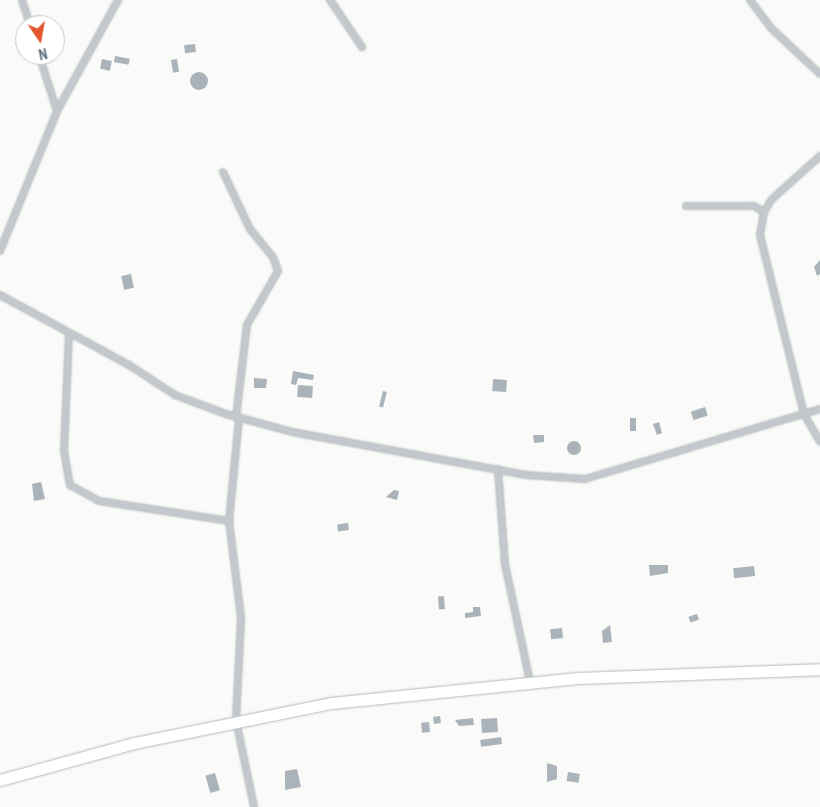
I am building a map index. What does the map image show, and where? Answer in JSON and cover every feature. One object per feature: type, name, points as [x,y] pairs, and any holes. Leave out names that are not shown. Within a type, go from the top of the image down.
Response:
[{"type":"highway","points":[[0,780],[236,720],[331,702],[530,682],[820,668]]},
{"type":"street","points":[[22,0],[27,15]]},
{"type":"street","points":[[0,251],[57,111],[84,69],[118,0]]},
{"type":"street","points":[[330,0],[362,47]]},
{"type":"street","points":[[750,0],[771,28],[820,74]]},
{"type":"street","points":[[43,65],[57,111]]},
{"type":"street","points":[[820,156],[784,185],[764,212],[762,245],[804,414],[820,442]]},
{"type":"street","points":[[222,172],[250,230],[273,257],[278,271],[247,325],[237,417],[229,522],[240,618],[236,720],[254,807]]},
{"type":"street","points":[[686,206],[754,206],[764,212]]},
{"type":"street","points":[[0,295],[175,395],[237,417],[292,432],[526,475],[585,479],[820,409]]},
{"type":"street","points":[[69,333],[64,451],[70,485],[99,501],[229,522]]},
{"type":"street","points":[[498,469],[505,564],[530,682]]},
{"type":"building","points":[[195,44],[196,52],[185,53],[184,45]]},
{"type":"building","points":[[115,56],[130,59],[129,65],[114,62]]},
{"type":"building","points":[[102,59],[112,61],[110,71],[100,69]]},
{"type":"building","points":[[177,59],[179,72],[173,73],[171,60]]},
{"type":"building","points":[[199,72],[205,75],[208,81],[205,87],[199,90],[193,87],[190,81],[193,75]]},
{"type":"building","points":[[820,260],[820,274],[817,276],[814,267]]},
{"type":"building","points":[[131,274],[134,288],[124,290],[121,276]]},
{"type":"building","points":[[293,371],[314,375],[313,380],[298,378],[296,385],[291,384]]},
{"type":"building","points":[[254,378],[267,379],[266,388],[254,388]]},
{"type":"building","points":[[493,379],[507,380],[506,392],[492,391]]},
{"type":"building","points":[[298,385],[313,386],[312,398],[297,397]]},
{"type":"building","points":[[383,391],[387,392],[383,407],[379,407]]},
{"type":"building","points":[[705,407],[708,416],[694,420],[691,412]]},
{"type":"building","points":[[630,418],[636,418],[636,431],[630,431]]},
{"type":"building","points":[[659,422],[662,433],[657,435],[653,424]]},
{"type":"building","points":[[533,435],[544,435],[544,442],[534,443]]},
{"type":"building","points":[[571,441],[577,441],[581,448],[577,455],[571,455],[567,451],[567,445]]},
{"type":"building","points":[[41,482],[45,499],[34,501],[32,484]]},
{"type":"building","points":[[394,490],[399,491],[397,500],[386,497]]},
{"type":"building","points":[[348,523],[349,530],[338,531],[337,525]]},
{"type":"building","points":[[649,565],[668,565],[668,573],[650,576]]},
{"type":"building","points":[[754,566],[755,576],[734,578],[733,568]]},
{"type":"building","points":[[438,596],[444,596],[445,609],[439,609]]},
{"type":"building","points":[[473,607],[480,607],[481,616],[465,618],[465,613],[473,612]]},
{"type":"building","points":[[697,614],[699,620],[690,622],[688,617]]},
{"type":"building","points":[[610,625],[612,642],[603,643],[602,631]]},
{"type":"building","points":[[562,628],[563,638],[551,639],[550,629]]},
{"type":"building","points":[[440,716],[441,723],[434,724],[433,717]]},
{"type":"building","points":[[473,718],[474,725],[459,726],[455,720]]},
{"type":"building","points":[[497,718],[498,732],[482,733],[481,719]]},
{"type":"building","points":[[429,722],[430,732],[422,733],[421,723]]},
{"type":"building","points":[[501,737],[502,744],[481,747],[480,740]]},
{"type":"building","points":[[547,763],[557,766],[557,779],[547,782]]},
{"type":"building","points":[[297,769],[301,787],[285,790],[285,771]]},
{"type":"building","points":[[568,772],[580,774],[578,783],[567,781]]},
{"type":"building","points":[[215,773],[220,790],[210,793],[205,776]]}]
